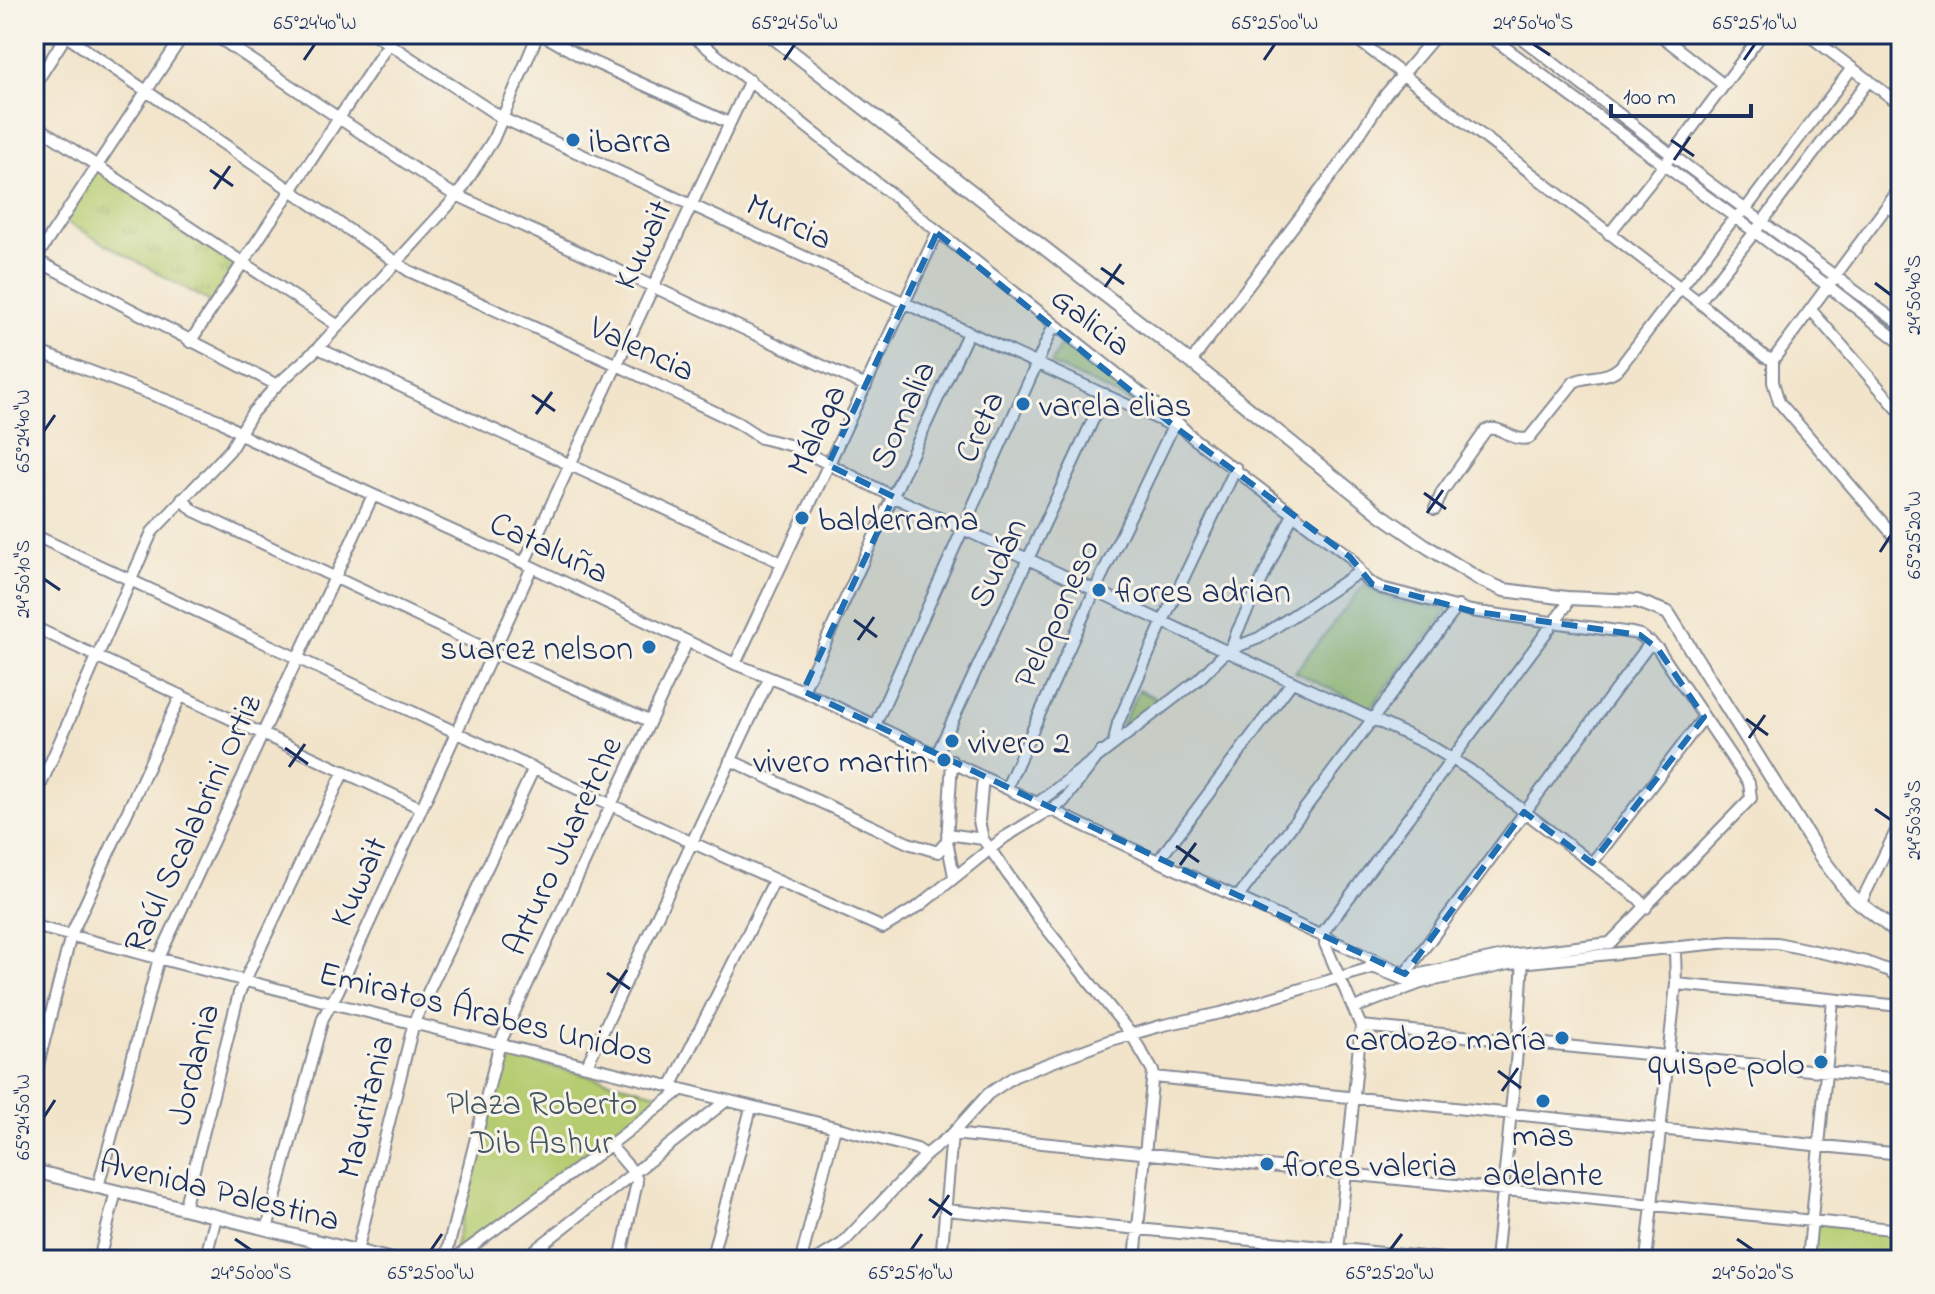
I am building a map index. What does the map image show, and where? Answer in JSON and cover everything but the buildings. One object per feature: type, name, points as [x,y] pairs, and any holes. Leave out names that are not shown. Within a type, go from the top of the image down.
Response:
[{"type":"street","points":[[184,34],[34,260],[277,385]]},
{"type":"street","points":[[213,34],[448,191],[866,386]]},
{"type":"street","name":"Murcia","points":[[374,34],[391,39],[502,118],[903,304],[1175,423]]},
{"type":"street","points":[[34,800],[152,532],[230,450],[252,413],[277,385],[318,348],[458,195],[493,140],[540,34],[580,56],[729,123]]},
{"type":"street","name":"Galicia","points":[[690,34],[1193,438],[1354,561],[1367,581],[1381,588],[1471,611],[1632,633],[1651,642]]},
{"type":"street","points":[[769,34],[1191,362],[1380,514],[1439,554],[1479,579],[1504,590],[1567,598],[1637,601],[1668,613],[1842,887],[1901,936]]},
{"type":"street","points":[[1350,34],[1699,302],[1765,357],[1773,360]]},
{"type":"street","points":[[1191,362],[1340,164],[1375,109],[1437,34]]},
{"type":"street","points":[[1487,34],[1901,343]]},
{"type":"street","points":[[1516,34],[1672,155],[1901,325]]},
{"type":"street","points":[[1659,34],[1724,85]]},
{"type":"street","points":[[1609,234],[1762,34]]},
{"type":"street","points":[[1807,34],[1901,105]]},
{"type":"street","points":[[34,86],[67,35]]},
{"type":"street","name":"Valencia","points":[[67,35],[409,271],[615,364],[738,423],[761,438],[793,446],[1029,560],[1230,649],[1292,682],[1453,758],[1639,899],[1646,908]]},
{"type":"street","points":[[190,342],[391,39]]},
{"type":"street","points":[[1435,509],[1442,492],[1486,430],[1496,428],[1517,439],[1529,438],[1574,382],[1610,375],[1620,367],[1734,218],[1745,210],[1852,68]]},
{"type":"street","name":"Kuwait","points":[[267,1229],[323,1018],[493,652],[569,464],[750,80]]},
{"type":"street","points":[[1699,302],[1869,80]]},
{"type":"street","points":[[34,124],[337,325]]},
{"type":"street","points":[[1901,187],[1773,360],[1773,382],[1779,402],[1901,544]]},
{"type":"street","points":[[1887,206],[1901,216]]},
{"type":"street","name":"Málaga","points":[[735,664],[937,233]]},
{"type":"street","points":[[1811,310],[1901,413]]},
{"type":"street","name":"Creta","points":[[875,725],[1054,325]]},
{"type":"street","name":"Somalia","points":[[803,691],[968,333]]},
{"type":"street","points":[[318,348],[782,563]]},
{"type":"street","points":[[34,368],[37,352]]},
{"type":"street","name":"Cataluña","points":[[37,352],[210,416],[240,434],[528,565],[735,664],[803,691],[1324,939]]},
{"type":"street","name":"Sudán","points":[[937,754],[1105,394]]},
{"type":"street","name":"Peloponeso","points":[[1007,787],[1095,590],[1175,423]]},
{"type":"street","points":[[1114,742],[1118,723],[1163,621],[1236,468]]},
{"type":"street","name":"Raúl Scalabrini Ortiz","points":[[98,1187],[159,958],[373,495]]},
{"type":"street","points":[[182,499],[194,511],[493,652],[649,721]]},
{"type":"street","points":[[1230,649],[1293,514]]},
{"type":"street","points":[[34,535],[774,881],[883,928],[919,906],[987,843]]},
{"type":"street","points":[[1039,802],[1199,679],[1230,649],[1259,638],[1359,572]]},
{"type":"street","points":[[1324,939],[1566,606],[1567,598]]},
{"type":"street","points":[[1238,897],[1458,606]]},
{"type":"street","points":[[34,627],[421,808]]},
{"type":"street","name":"Arturo Juaretche","points":[[445,1260],[500,1043],[687,642]]},
{"type":"street","points":[[1354,1008],[1421,983],[1522,958],[1610,943],[1752,795],[1749,783],[1651,642],[1405,974]]},
{"type":"street","points":[[587,1065],[769,679]]},
{"type":"street","points":[[1158,861],[1292,682]]},
{"type":"street","points":[[34,1081],[71,935],[181,695]]},
{"type":"street","points":[[1592,863],[1704,717]]},
{"type":"street","points":[[947,838],[987,843],[1005,837],[1069,795],[1101,752]]},
{"type":"street","points":[[730,760],[908,843],[938,852],[947,838]]},
{"type":"street","points":[[952,761],[947,838],[954,876]]},
{"type":"street","name":"Mauritania","points":[[357,1251],[414,1022],[534,768]]},
{"type":"street","name":"Jordania","points":[[184,1209],[239,993],[344,771]]},
{"type":"street","points":[[983,777],[979,821],[987,843],[1039,919],[1131,1034],[1151,1066],[1154,1077],[1135,1260]]},
{"type":"street","points":[[1860,904],[1901,821]]},
{"type":"street","points":[[453,1260],[610,1145],[676,1089],[774,881]]},
{"type":"street","name":"Emiratos Árabes Unidos","points":[[34,926],[835,1127],[917,1149],[926,1155]]},
{"type":"street","points":[[1324,939],[1396,978],[1421,983]]},
{"type":"street","points":[[1324,939],[1405,974],[1416,975],[1476,960],[1611,956],[1730,942],[1777,943],[1866,962],[1890,971],[1901,981]]},
{"type":"street","points":[[1324,939],[1361,1026],[1337,1260]]},
{"type":"street","points":[[1610,943],[1611,956]]},
{"type":"street","points":[[1646,1260],[1676,984],[1675,950]]},
{"type":"street","points":[[1496,1260],[1518,1042],[1522,958]]},
{"type":"street","points":[[816,1260],[842,1244],[981,1101],[1000,1084],[1015,1076],[1131,1034],[1221,1013],[1374,967]]},
{"type":"street","points":[[1676,984],[1901,1006]]},
{"type":"street","points":[[1808,1260],[1833,1000]]},
{"type":"street","points":[[1361,1026],[1901,1079]]},
{"type":"street","points":[[1154,1077],[1901,1154]]},
{"type":"street","points":[[522,1260],[726,1101]]},
{"type":"street","points":[[711,1260],[751,1108]]},
{"type":"street","points":[[804,1260],[803,1252],[835,1127]]},
{"type":"street","points":[[952,1134],[1901,1230]]},
{"type":"street","points":[[941,1260],[952,1134]]},
{"type":"street","points":[[610,1145],[635,1174],[638,1187],[620,1260]]},
{"type":"street","name":"Avenida Palestina","points":[[34,1171],[392,1260]]},
{"type":"street","points":[[99,1260],[116,1191]]},
{"type":"street","points":[[946,1210],[1454,1260]]},
{"type":"street","points":[[205,1260],[216,1217]]},
{"type":"street","points":[[313,1260],[318,1242]]},
{"type":"highlighted area","points":[[937,233],[1174,426],[1350,557],[1372,584],[1471,611],[1640,635],[1658,649],[1704,717],[1592,863],[1524,812],[1405,974],[803,691],[894,497],[828,465]]},
{"type":"green space","points":[[97,170],[238,263],[212,303],[64,221]]},
{"type":"green space","points":[[1063,340],[1141,401],[1140,406],[1051,364]]},
{"type":"green space","points":[[1364,585],[1394,601],[1448,610],[1370,708],[1295,672]]},
{"type":"green space","points":[[1139,690],[1162,701],[1127,726],[1121,726]]},
{"type":"green space","name":"Plaza Roberto Dib Ashur","points":[[502,1054],[665,1095],[560,1177],[453,1254]]},
{"type":"green space","points":[[1813,1223],[1901,1231],[1901,1260],[1809,1260]]},
{"type":"place","name":"ibarra","points":[[573,140]]},
{"type":"place","name":"varela elias","points":[[1023,404]]},
{"type":"place","name":"balderrama","points":[[802,518]]},
{"type":"place","name":"flores adrian","points":[[1099,590]]},
{"type":"place","name":"suarez nelson","points":[[649,647]]},
{"type":"place","name":"vivero 2","points":[[952,741]]},
{"type":"place","name":"vivero martin","points":[[944,760]]},
{"type":"place","name":"cardozo maría","points":[[1562,1038]]},
{"type":"place","name":"quispe polo","points":[[1821,1062]]},
{"type":"place","name":"mas adelante","points":[[1543,1101]]},
{"type":"place","name":"flores valeria","points":[[1267,1164]]}]
